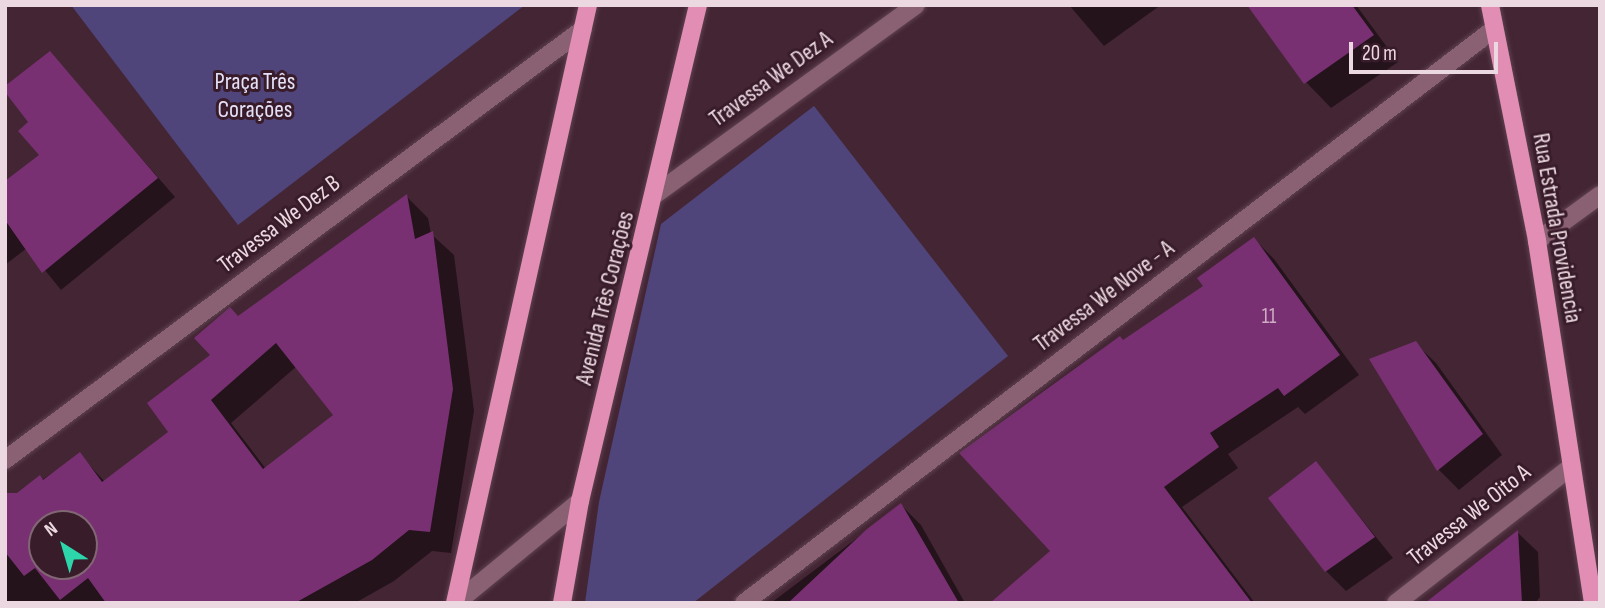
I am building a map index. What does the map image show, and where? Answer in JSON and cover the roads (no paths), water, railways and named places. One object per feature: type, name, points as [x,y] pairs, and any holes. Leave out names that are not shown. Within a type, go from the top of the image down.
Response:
[{"type":"main road","points":[[455,603],[588,5]]},
{"type":"main road","name":"Avenida Três Corações","points":[[562,603],[580,501],[656,194],[698,5]]},
{"type":"main road","name":"Rua Estrada Providencia","points":[[1475,5],[1494,29]]},
{"type":"main road","name":"Rua Estrada Providencia","points":[[1490,5],[1537,241],[1592,603]]},
{"type":"street","name":"Travessa We Dez A","points":[[656,194],[916,5]]},
{"type":"street","name":"Travessa We Dez B","points":[[5,460],[583,29]]},
{"type":"street","name":"Travessa We Nove - A","points":[[744,603],[1494,29]]},
{"type":"street","points":[[1537,241],[1600,195]]},
{"type":"street","name":"Travessa We Oito A","points":[[1396,603],[1572,466]]},
{"type":"street","points":[[455,603],[580,501]]},
{"type":"park label","name":"Praça Três Corações","points":[[255,96]]}]
